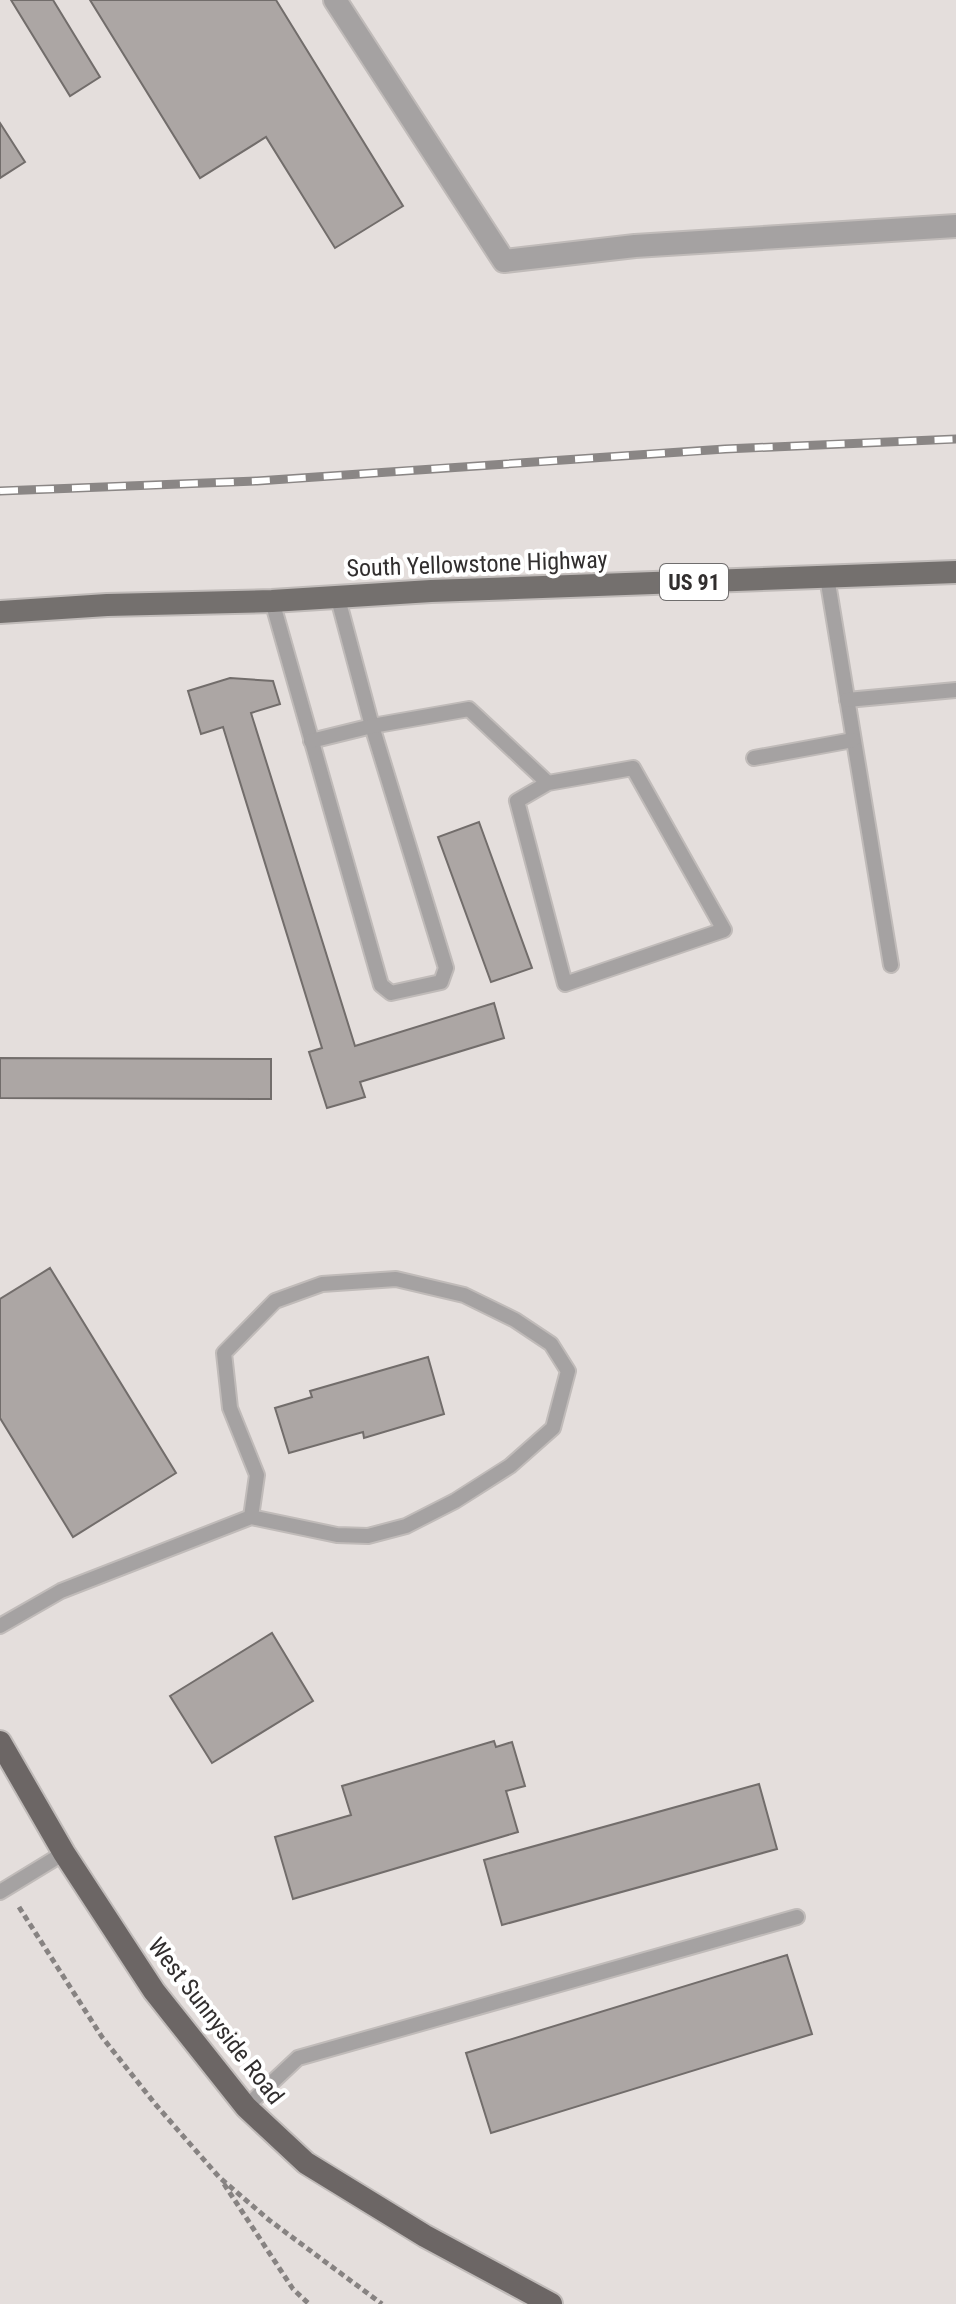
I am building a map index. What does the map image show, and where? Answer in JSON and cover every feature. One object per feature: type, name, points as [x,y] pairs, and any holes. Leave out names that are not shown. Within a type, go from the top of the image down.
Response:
[{"type":"highway","name":"West Sunnyside Road","points":[[0,1742],[64,1853],[154,1991],[246,2107],[306,2163],[425,2236],[551,2304]]},
{"type":"main road","name":"South Yellowstone Highway","points":[[0,612],[107,605],[272,601],[337,595],[956,572]]},
{"type":"street","points":[[335,0],[504,261],[635,246],[956,226]]},
{"type":"lane","points":[[827,577],[891,965]]},
{"type":"lane","points":[[272,601],[381,985],[391,993],[441,982],[446,968],[372,726],[337,595]]},
{"type":"lane","points":[[847,700],[956,690]]},
{"type":"lane","points":[[311,741],[372,726],[469,709],[548,783]]},
{"type":"lane","points":[[754,758],[853,740]]},
{"type":"lane","points":[[633,768],[724,930],[565,984],[517,801],[548,783],[633,768]]},
{"type":"lane","points":[[0,1626],[61,1591],[251,1517],[337,1535],[368,1536],[406,1526],[455,1501],[510,1466],[553,1428],[568,1371],[551,1344],[515,1320],[464,1295],[396,1279],[322,1284],[275,1301],[224,1353],[230,1408],[257,1475],[251,1517]]},
{"type":"lane","points":[[4,1890],[64,1853]]},
{"type":"lane","points":[[246,2107],[298,2058],[797,1917]]},
{"type":"path","points":[[4,1890],[102,2037],[219,2177],[293,2289],[309,2304]]},
{"type":"path","points":[[219,2177],[269,2220],[382,2304]]},
{"type":"building","points":[[11,0],[53,0],[100,77],[70,96]]},
{"type":"building","points":[[90,0],[276,0],[403,206],[335,248],[266,137],[200,178]]},
{"type":"building","points":[[0,123],[25,162],[0,178]]},
{"type":"building","points":[[230,678],[273,681],[280,704],[251,713],[355,1046],[494,1003],[504,1038],[360,1082],[365,1097],[327,1108],[309,1052],[322,1048],[223,727],[201,734],[188,691]]},
{"type":"building","points":[[479,822],[532,968],[491,982],[438,837]]},
{"type":"building","points":[[0,1058],[271,1059],[271,1099],[0,1098]]},
{"type":"building","points":[[50,1268],[176,1473],[73,1537],[0,1418],[0,1299]]},
{"type":"building","points":[[428,1357],[444,1414],[364,1438],[363,1432],[289,1453],[275,1408],[312,1397],[310,1391]]},
{"type":"building","points":[[272,1633],[313,1701],[212,1763],[170,1696]]},
{"type":"building","points":[[494,1741],[496,1747],[512,1742],[525,1786],[506,1791],[518,1832],[293,1899],[275,1837],[351,1815],[342,1786]]},
{"type":"building","points":[[759,1784],[777,1849],[502,1925],[484,1860]]},
{"type":"building","points":[[787,1955],[812,2034],[491,2133],[466,2053]]},
{"type":"railway","points":[[0,491],[257,481],[725,449],[956,439]]}]
